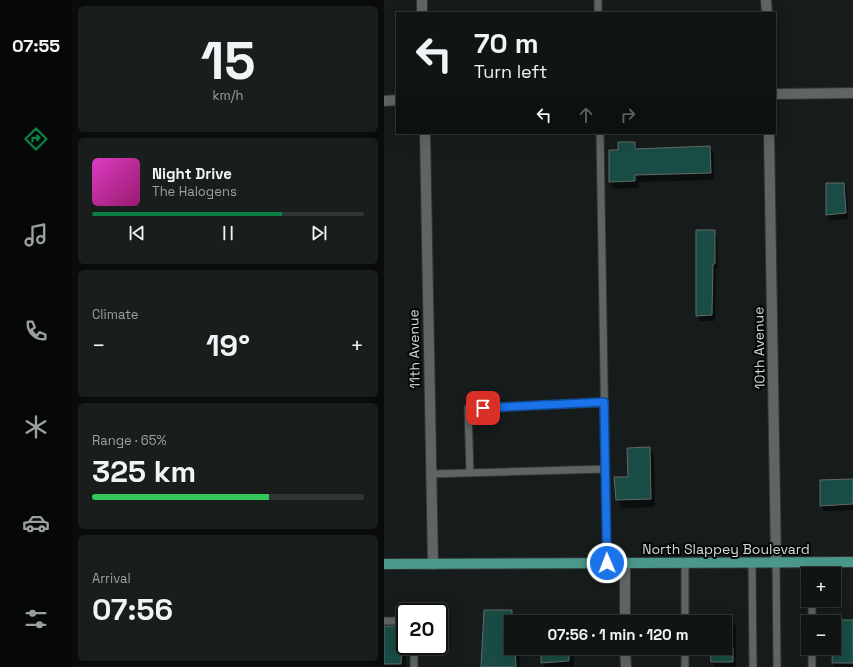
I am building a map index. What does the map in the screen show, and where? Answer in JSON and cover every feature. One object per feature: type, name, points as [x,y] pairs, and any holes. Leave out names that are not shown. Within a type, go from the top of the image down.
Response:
[{"type":"main road","name":"North Slappey Boulevard","points":[[384,564],[853,562]]},
{"type":"street","points":[[422,0],[422,12]]},
{"type":"street","points":[[766,0],[767,12]]},
{"type":"street","points":[[776,94],[853,93]]},
{"type":"street","points":[[384,101],[396,100]]},
{"type":"street","name":"11th Avenue","points":[[425,134],[433,564]]},
{"type":"street","name":"10th Avenue","points":[[769,134],[776,562]]},
{"type":"street","points":[[625,563],[625,615]]},
{"type":"street","points":[[625,655],[626,667]]},
{"type":"lane","points":[[598,0],[598,12]]},
{"type":"lane","points":[[600,134],[607,563]]},
{"type":"lane","points":[[470,473],[468,408],[604,402]]},
{"type":"lane","points":[[431,474],[605,469]]},
{"type":"lane","points":[[776,562],[777,667]]},
{"type":"lane","points":[[812,562],[812,567]]},
{"type":"lane","points":[[685,563],[685,615]]},
{"type":"lane","points":[[752,563],[752,667]]},
{"type":"lane","points":[[384,621],[396,621]]},
{"type":"lane","points":[[414,655],[414,667]]},
{"type":"lane","points":[[685,655],[685,667]]},
{"type":"lane","points":[[812,655],[812,667]]},
{"type":"building","points":[[618,142],[635,142],[635,149],[710,146],[711,173],[635,175],[635,181],[609,182],[609,150],[618,150]]},
{"type":"building","points":[[826,183],[844,183],[846,213],[826,215]]},
{"type":"building","points":[[696,230],[715,230],[712,315],[696,316]]},
{"type":"building","points":[[650,447],[651,499],[616,500],[614,477],[628,477],[627,448]]},
{"type":"building","points":[[853,479],[853,504],[820,506],[820,480]]},
{"type":"building","points":[[484,610],[512,610],[512,615],[504,615],[504,655],[515,655],[516,667],[481,667]]},
{"type":"building","points":[[841,620],[853,620],[853,663],[832,663],[832,655],[841,655]]},
{"type":"building","points":[[384,626],[396,626],[396,655],[401,655],[401,664],[384,664]]},
{"type":"building","points":[[733,648],[733,662],[711,662],[710,655],[732,655]]},
{"type":"building","points":[[541,655],[569,655],[569,661],[541,663]]},
{"type":"route","points":[[483,408],[604,402],[607,563]]}]
